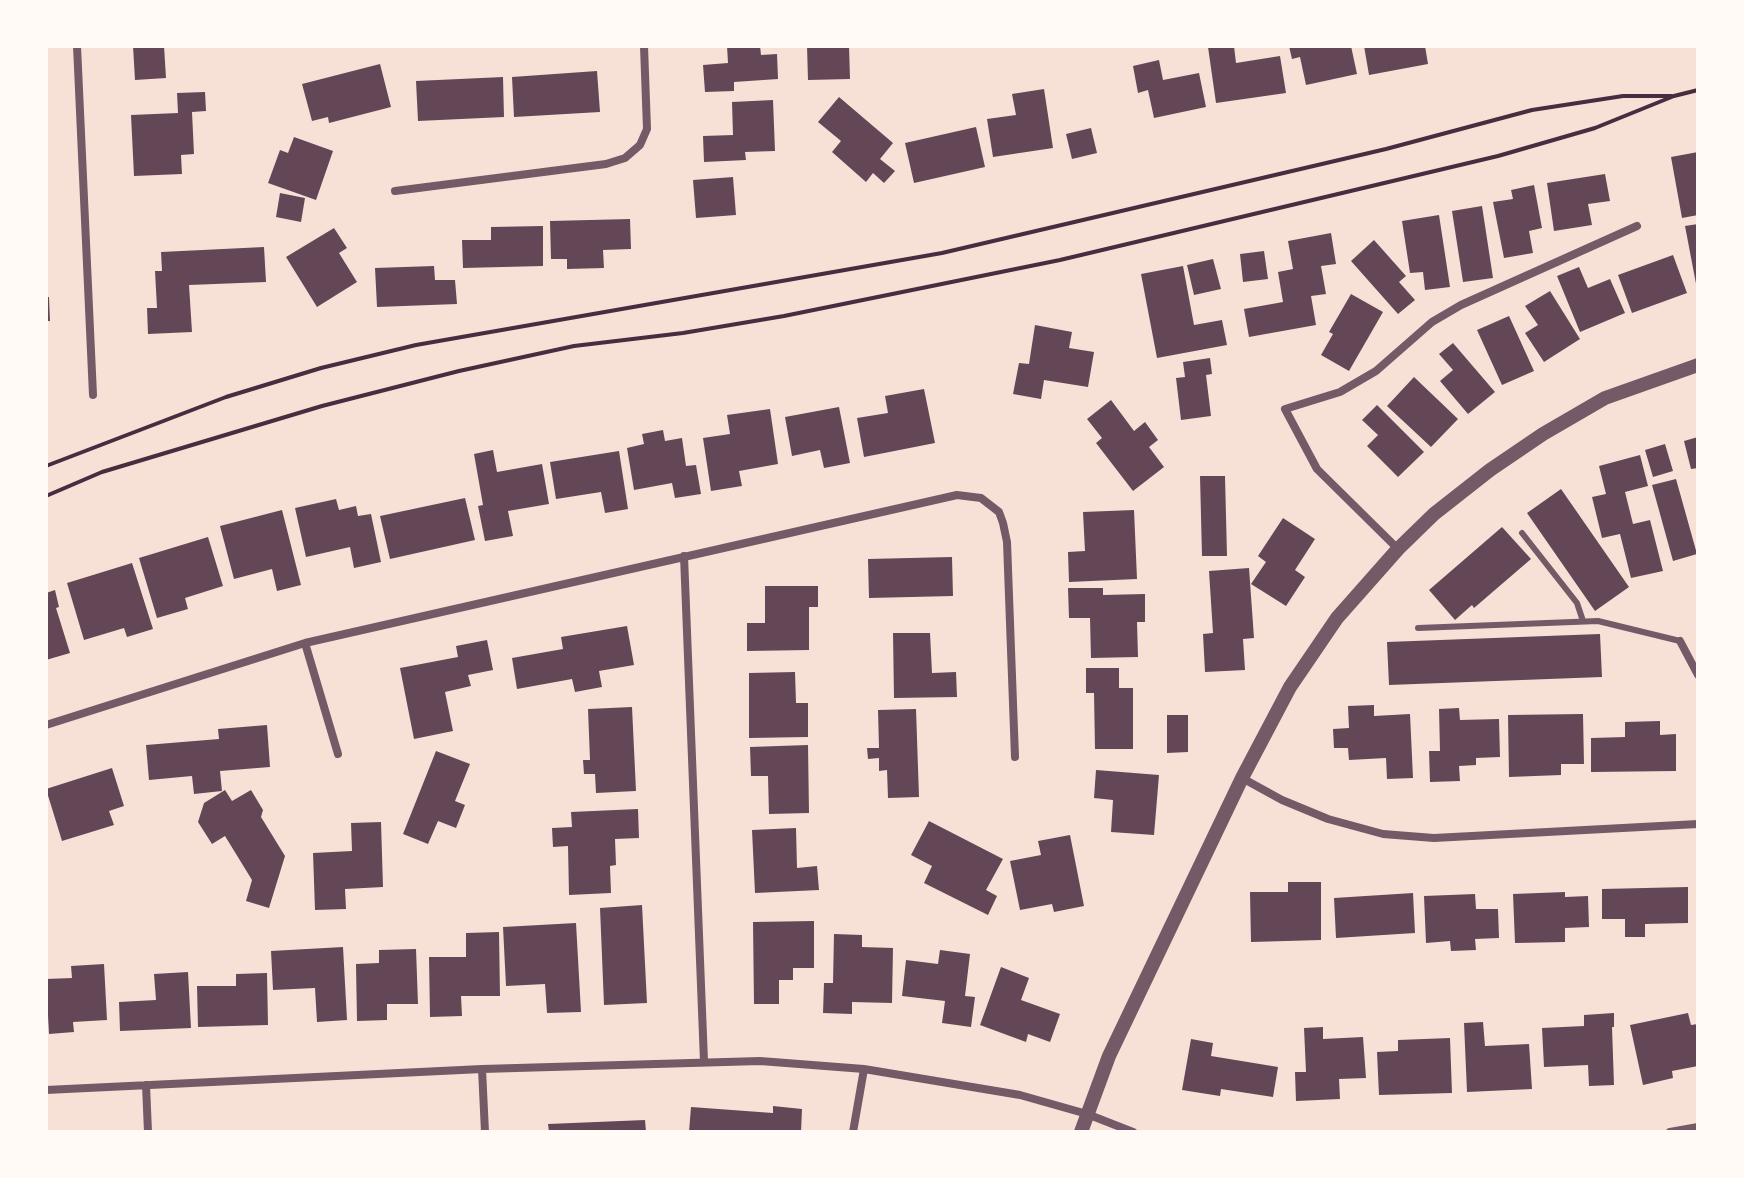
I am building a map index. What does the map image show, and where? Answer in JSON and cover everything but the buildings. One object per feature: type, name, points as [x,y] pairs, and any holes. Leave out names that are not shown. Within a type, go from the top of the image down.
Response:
[{"type":"street","points":[[77,46],[93,395]]},
{"type":"street","points":[[395,191],[606,164],[625,158],[640,145],[647,129],[644,46]]},
{"type":"street","points":[[1398,549],[1317,469],[1285,409],[1340,392],[1376,371],[1432,322],[1461,305],[1637,226]]},
{"type":"street","points":[[1081,1132],[1109,1056],[1242,778],[1290,687],[1337,618],[1398,549],[1467,487],[1543,434],[1605,398],[1698,365]]},
{"type":"street","points":[[46,725],[305,643],[957,495],[981,498],[999,512],[1007,542],[1015,757]]},
{"type":"street","points":[[684,556],[704,1061]]},
{"type":"street","points":[[1680,641],[1698,675]]},
{"type":"street","points":[[305,643],[338,754]]},
{"type":"street","points":[[1242,778],[1282,800],[1328,819],[1383,834],[1434,838],[1698,824]]},
{"type":"street","points":[[46,1090],[482,1069],[704,1061],[792,1062],[864,1069],[1020,1095],[1087,1114],[1133,1132]]},
{"type":"street","points":[[482,1069],[485,1132]]},
{"type":"street","points":[[853,1132],[864,1069]]},
{"type":"street","points":[[146,1085],[148,1132]]},
{"type":"street","points":[[1670,1132],[1698,1127]]},
{"type":"lane","points":[[1522,533],[1577,603],[1583,621]]},
{"type":"lane","points":[[1418,628],[1583,621],[1639,630],[1680,641]]},
{"type":"path","points":[[46,496],[102,472],[322,406],[459,371],[574,346],[683,333],[784,316],[1060,260],[1498,156],[1595,128],[1674,96],[1698,90]]},
{"type":"path","points":[[46,466],[226,397],[321,368],[416,345],[942,253],[1386,149],[1532,110],[1623,96],[1674,96]]}]
